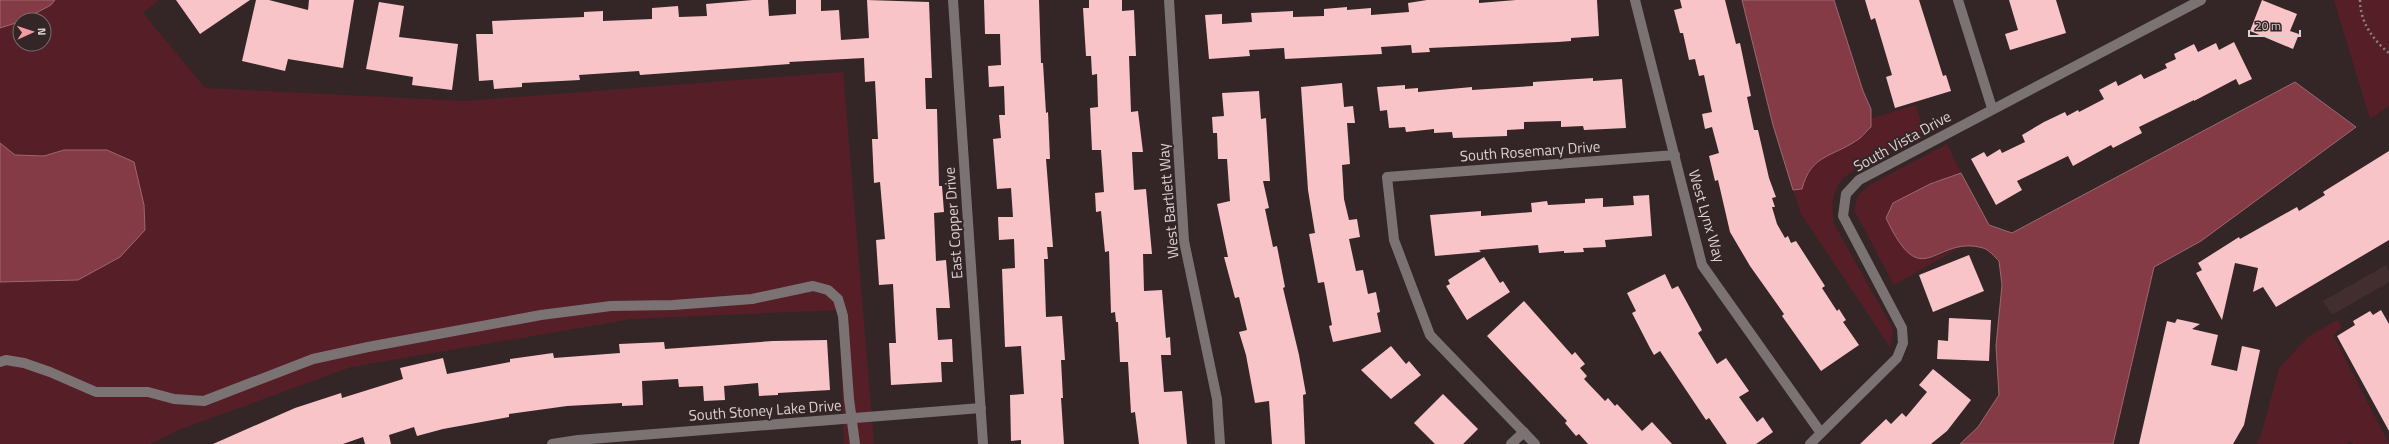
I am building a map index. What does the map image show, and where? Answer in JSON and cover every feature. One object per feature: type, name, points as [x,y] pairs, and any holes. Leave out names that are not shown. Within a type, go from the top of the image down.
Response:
[{"type":"street","name":"East Copper Drive","points":[[953,0],[983,444]]},
{"type":"street","name":"West Bartlett Way","points":[[1169,0],[1184,241],[1217,399],[1220,444]]},
{"type":"street","name":"West Lynx Way","points":[[1635,0],[1702,265],[1821,433]]},
{"type":"street","points":[[1958,0],[1992,108]]},
{"type":"street","name":"South Vista Drive","points":[[1810,444],[1897,358],[1903,343],[1902,328],[1843,216],[1846,194],[1859,180],[1992,108],[2201,0]]},
{"type":"street","name":"South Rosemary Drive","points":[[1524,432],[1430,335],[1394,240],[1387,177],[1675,155]]},
{"type":"street","points":[[0,362],[6,360],[24,363],[50,372],[96,392],[148,392],[174,399],[204,401],[313,359],[384,344],[541,316],[611,306],[673,305],[752,299],[813,286],[828,290],[838,299],[843,316],[855,444]]},
{"type":"street","name":"South Stoney Lake Drive","points":[[552,444],[578,440],[981,408]]},
{"type":"street","points":[[1511,444],[1524,432],[1535,444]]},
{"type":"path","points":[[2360,0],[2365,25],[2375,40],[2389,53]]},
{"type":"shaded area","points":[[0,0],[159,0],[143,13],[205,88],[464,101],[843,72],[874,444],[844,444],[839,310],[632,319],[351,367],[181,429],[150,444],[0,444]]},
{"type":"shaded area","points":[[0,0],[55,0],[51,5],[38,12],[12,12],[12,24],[0,28]]},
{"type":"shaded area","points":[[1742,0],[1834,0],[1863,91],[1871,109],[1871,127],[1851,144],[1818,162],[1806,177],[1802,189],[1793,190],[1773,125]]},
{"type":"shaded area","points":[[2334,0],[2389,0],[2389,106],[2370,119]]},
{"type":"shaded area","points":[[2295,82],[2356,127],[2201,241],[2154,267],[2113,444],[1960,444],[1978,427],[1999,395],[1996,346],[2002,285],[1999,261],[1983,248],[1966,246],[1920,259],[1910,254],[1899,241],[1886,218],[1893,203],[1930,184],[1961,173],[1989,225],[2012,233]]},
{"type":"shaded area","points":[[1916,105],[1924,133],[1878,156],[1853,171],[1838,185],[1833,199],[1834,224],[1893,329],[1890,347],[1801,214],[1793,190],[1802,189],[1808,174],[1817,163],[1828,155],[1861,137],[1868,129],[1872,118]]},
{"type":"shaded area","points":[[0,143],[15,155],[44,156],[64,150],[107,150],[134,162],[144,205],[145,230],[120,257],[78,280],[0,282]]},
{"type":"shaded area","points":[[1947,144],[1961,173],[1930,184],[1893,203],[1926,260],[1963,246],[1894,285],[1854,210],[1858,195],[1871,184]]},
{"type":"shaded area","points":[[2386,265],[2389,271],[2389,282],[2332,315],[2323,301]]},
{"type":"shaded area","points":[[2337,320],[2342,327],[2333,335],[2389,444],[2354,444],[2349,441],[2347,444],[2256,444],[2261,435],[2279,368],[2308,337]]},
{"type":"building","points":[[176,0],[250,0],[200,34]]},
{"type":"building","points":[[256,0],[269,0],[308,10],[309,0],[354,0],[343,68],[288,59],[285,71],[242,61]]},
{"type":"building","points":[[768,0],[769,16],[796,14],[796,0],[821,0],[821,11],[839,10],[841,40],[869,38],[867,0],[929,2],[932,78],[925,78],[926,109],[937,109],[939,186],[942,186],[944,212],[934,213],[936,261],[946,260],[950,308],[936,308],[938,340],[952,339],[953,362],[941,362],[942,382],[891,385],[889,343],[896,343],[893,284],[879,285],[876,240],[885,239],[880,182],[874,183],[872,139],[878,139],[875,81],[865,82],[864,58],[789,62],[790,64],[640,75],[639,71],[579,75],[580,80],[522,83],[522,87],[494,89],[493,80],[479,81],[476,34],[493,34],[492,21],[584,17],[584,12],[603,11],[603,21],[652,19],[652,8],[678,6],[679,17],[707,16],[706,4]]},
{"type":"building","points":[[984,0],[1039,0],[1041,63],[1043,63],[1046,113],[1048,112],[1050,159],[1046,159],[1053,247],[1047,247],[1048,259],[1044,259],[1046,317],[1062,316],[1065,360],[1061,360],[1063,398],[1061,398],[1064,444],[1021,444],[1021,440],[1011,441],[1010,395],[1024,394],[1021,346],[1005,347],[1002,269],[1015,268],[1014,239],[999,240],[998,217],[1013,217],[1011,188],[997,189],[993,139],[1001,138],[999,115],[1005,115],[1004,86],[989,87],[988,66],[1001,65],[1000,34],[985,34]]},
{"type":"building","points":[[1089,0],[1122,0],[1122,11],[1134,10],[1136,56],[1129,56],[1131,112],[1138,111],[1143,152],[1132,152],[1134,190],[1146,189],[1152,254],[1143,254],[1144,291],[1162,290],[1166,338],[1170,337],[1171,355],[1161,355],[1164,392],[1182,391],[1187,444],[1139,444],[1135,412],[1131,413],[1128,362],[1120,362],[1118,322],[1116,322],[1115,312],[1111,313],[1109,251],[1105,252],[1101,211],[1096,212],[1095,193],[1104,192],[1101,150],[1092,150],[1090,108],[1098,107],[1097,74],[1092,75],[1091,56],[1086,56],[1083,8],[1089,8]]},
{"type":"building","points":[[1427,0],[1479,0],[1479,3],[1516,0],[1597,0],[1599,36],[1571,38],[1571,41],[1558,42],[1429,48],[1430,52],[1412,53],[1411,45],[1381,47],[1382,54],[1285,59],[1284,48],[1249,50],[1250,56],[1209,59],[1205,15],[1222,14],[1222,24],[1252,22],[1251,13],[1293,11],[1293,17],[1324,16],[1324,9],[1347,7],[1347,10],[1371,8],[1371,15],[1409,12],[1408,3]]},
{"type":"building","points":[[1680,0],[1725,0],[1736,44],[1740,43],[1751,96],[1747,97],[1754,130],[1758,130],[1769,178],[1776,197],[1772,198],[1775,207],[1772,207],[1777,224],[1785,238],[1788,236],[1791,243],[1796,241],[1825,286],[1822,288],[1837,311],[1839,309],[1846,320],[1843,322],[1859,345],[1821,371],[1782,316],[1784,314],[1750,266],[1730,232],[1718,180],[1715,181],[1709,156],[1719,153],[1712,127],[1705,129],[1702,114],[1712,112],[1704,75],[1699,76],[1695,59],[1689,60],[1683,33],[1680,33],[1674,10],[1682,8]]},
{"type":"building","points":[[1865,0],[1919,0],[1943,76],[1946,75],[1951,91],[1895,108],[1886,77],[1892,75],[1875,18],[1871,20]]},
{"type":"building","points":[[2009,0],[2056,0],[2066,33],[2010,50],[2005,34],[2018,30]]},
{"type":"building","points":[[2262,0],[2297,14],[2290,31],[2299,34],[2293,49],[2250,31]]},
{"type":"building","points":[[379,2],[404,6],[399,37],[458,44],[452,90],[412,85],[413,77],[366,69]]},
{"type":"building","points":[[2234,42],[2252,79],[2239,85],[2236,79],[2139,127],[2142,133],[2113,148],[2111,145],[2073,166],[2068,156],[2017,181],[2022,190],[1996,205],[1971,159],[1984,152],[1987,157],[2000,149],[2002,153],[2025,142],[2022,135],[2044,122],[2065,112],[2067,116],[2078,110],[2079,112],[2104,99],[2099,90],[2116,81],[2118,86],[2141,74],[2144,79],[2167,68],[2165,64],[2176,59],[2174,54],[2194,44],[2198,52],[2216,43],[2219,50]]},
{"type":"building","points":[[1593,78],[1593,81],[1622,79],[1626,128],[1584,130],[1583,126],[1561,127],[1561,121],[1524,122],[1524,129],[1507,130],[1507,136],[1453,138],[1452,132],[1434,133],[1434,129],[1406,132],[1405,127],[1389,128],[1387,110],[1380,111],[1377,87],[1405,85],[1405,89],[1418,88],[1418,92],[1472,87],[1472,90],[1533,86],[1533,82]]},
{"type":"building","points":[[1342,83],[1344,107],[1353,106],[1355,123],[1347,123],[1350,164],[1342,165],[1344,199],[1349,220],[1357,219],[1360,237],[1349,239],[1356,271],[1363,270],[1368,294],[1376,292],[1380,312],[1377,313],[1381,332],[1333,342],[1329,326],[1332,325],[1324,282],[1318,283],[1309,234],[1315,233],[1308,190],[1301,87]]},
{"type":"building","points":[[1259,91],[1261,119],[1266,118],[1270,181],[1263,181],[1269,208],[1265,209],[1273,247],[1277,246],[1285,287],[1283,288],[1299,355],[1306,394],[1303,395],[1305,444],[1272,444],[1269,401],[1255,403],[1246,355],[1239,332],[1247,330],[1239,297],[1235,298],[1224,257],[1228,257],[1217,204],[1230,201],[1227,159],[1218,159],[1217,133],[1213,133],[1212,117],[1224,116],[1222,93]]},
{"type":"building","points":[[2389,151],[2389,240],[2276,307],[2263,287],[2253,292],[2258,268],[2235,263],[2222,320],[2196,273],[2202,270],[2198,263],[2239,237],[2240,239],[2297,207],[2299,211],[2325,195],[2323,192]]},
{"type":"building","points":[[1649,195],[1652,236],[1605,240],[1606,247],[1583,248],[1584,252],[1564,253],[1564,251],[1539,253],[1538,245],[1479,250],[1481,252],[1435,256],[1430,215],[1481,211],[1481,216],[1532,212],[1531,203],[1547,201],[1548,205],[1585,203],[1585,199],[1603,198],[1603,207],[1634,205],[1633,196]]},
{"type":"building","points":[[1969,255],[1984,291],[1933,312],[1919,275]]},
{"type":"building","points":[[1484,257],[1500,283],[1503,281],[1510,292],[1467,320],[1446,286],[1450,284],[1448,280]]},
{"type":"building","points":[[1665,274],[1672,289],[1678,286],[1702,330],[1698,333],[1717,364],[1726,358],[1749,391],[1739,397],[1757,422],[1763,417],[1773,432],[1756,444],[1727,444],[1709,418],[1706,420],[1660,351],[1654,355],[1650,348],[1632,313],[1636,311],[1627,293]]},
{"type":"building","points":[[1524,301],[1572,355],[1575,352],[1585,364],[1580,368],[1587,376],[1584,379],[1605,401],[1608,398],[1615,406],[1617,404],[1642,431],[1652,422],[1672,444],[1588,444],[1579,434],[1576,436],[1565,423],[1567,421],[1487,336]]},
{"type":"building","points":[[2381,310],[2389,324],[2389,431],[2337,336],[2355,325],[2353,321],[2370,311],[2373,315]]},
{"type":"building","points":[[1949,318],[1991,320],[1989,361],[1937,359],[1938,340],[1948,341]]},
{"type":"building","points":[[2177,319],[2200,324],[2192,329],[2218,335],[2211,365],[2237,371],[2242,346],[2260,350],[2244,425],[2233,444],[2139,444],[2167,321],[2175,323]]},
{"type":"building","points":[[827,340],[830,390],[778,393],[778,395],[759,396],[758,383],[724,386],[725,400],[704,401],[703,386],[679,387],[678,379],[642,381],[643,405],[622,406],[622,403],[567,406],[509,414],[509,417],[443,429],[417,436],[414,427],[389,435],[391,444],[365,444],[363,437],[343,444],[213,444],[295,408],[341,393],[342,398],[403,379],[400,368],[443,358],[447,374],[510,362],[510,359],[553,353],[554,358],[620,353],[619,344],[664,342],[665,349],[773,341]]},
{"type":"building","points":[[1391,346],[1406,364],[1409,361],[1421,375],[1391,399],[1361,370]]},
{"type":"building","points":[[1933,369],[1971,400],[1947,431],[1931,444],[1860,444],[1886,419],[1891,424],[1902,413],[1906,417],[1927,392],[1919,385]]},
{"type":"building","points":[[1443,394],[1478,429],[1463,444],[1435,444],[1414,423]]}]
